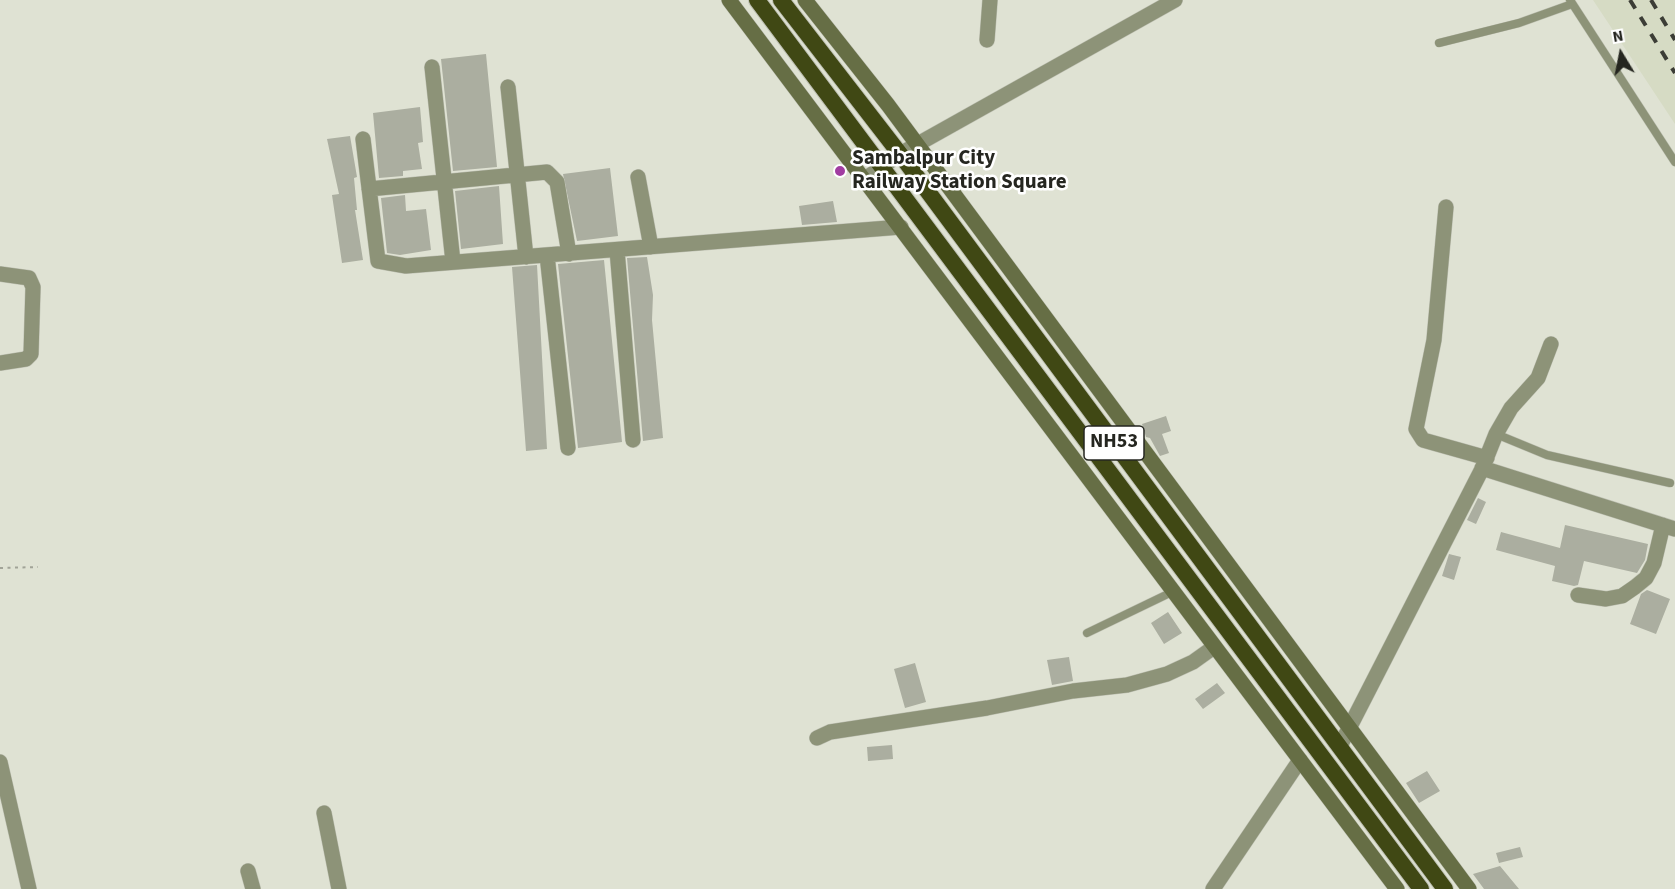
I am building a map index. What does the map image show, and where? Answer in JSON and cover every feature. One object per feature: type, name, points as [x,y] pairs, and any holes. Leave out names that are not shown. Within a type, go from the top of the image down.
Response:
[{"type":"highway","name":"NH53","points":[[758,0],[1421,889]]},
{"type":"highway","name":"NH53","points":[[781,0],[900,154],[1445,889]]},
{"type":"main road","points":[[729,0],[1397,889]]},
{"type":"main road","points":[[805,0],[917,145],[1469,889]]},
{"type":"street","points":[[987,40],[990,0]]},
{"type":"street","points":[[865,179],[900,154],[1175,0]]},
{"type":"street","points":[[432,67],[453,262]]},
{"type":"street","points":[[508,87],[526,257]]},
{"type":"street","points":[[363,139],[378,261],[406,266],[901,227]]},
{"type":"street","points":[[369,189],[547,172],[557,182],[569,254]]},
{"type":"street","points":[[638,177],[651,248]]},
{"type":"street","points":[[1446,207],[1434,340],[1416,429],[1424,440],[1669,527],[1646,578],[1635,587],[1622,596],[1606,599],[1578,595]]},
{"type":"street","points":[[617,250],[633,440]]},
{"type":"street","points":[[547,255],[568,448]]},
{"type":"street","points":[[0,274],[29,278],[33,287],[31,354],[26,359],[0,363]]},
{"type":"street","points":[[1340,746],[1484,463],[1496,434],[1511,408],[1538,378],[1551,344]]},
{"type":"street","points":[[817,738],[830,732],[987,708],[1073,691],[1127,685],[1167,674],[1193,662],[1214,647]]},
{"type":"street","points":[[1213,889],[1300,760]]},
{"type":"street","points":[[0,762],[29,889]]},
{"type":"street","points":[[324,813],[339,889]]},
{"type":"street","points":[[248,872],[253,889]]},
{"type":"lane","points":[[1439,43],[1519,23],[1571,2],[1675,162]]},
{"type":"lane","points":[[1496,434],[1547,455],[1670,483]]},
{"type":"lane","points":[[1087,633],[1172,592]]},
{"type":"path","points":[[0,568],[38,567]]},
{"type":"shaded area","points":[[1593,0],[1675,0],[1675,124]]},
{"type":"building","points":[[486,54],[497,167],[453,171],[441,59]]},
{"type":"building","points":[[420,107],[423,142],[418,143],[422,169],[403,171],[403,176],[379,178],[373,113]]},
{"type":"building","points":[[350,136],[357,177],[354,178],[357,210],[355,210],[363,260],[342,263],[332,195],[339,194],[327,139]]},
{"type":"building","points":[[610,168],[618,236],[577,241],[563,174]]},
{"type":"building","points":[[499,186],[503,244],[461,249],[455,191]]},
{"type":"building","points":[[405,195],[406,211],[426,209],[431,250],[400,255],[387,253],[381,198]]},
{"type":"building","points":[[833,201],[837,222],[802,225],[799,206]]},
{"type":"building","points":[[647,257],[653,295],[652,320],[663,438],[643,441],[627,258]]},
{"type":"building","points":[[604,260],[622,442],[578,448],[558,264]]},
{"type":"building","points":[[537,265],[547,449],[526,451],[512,267]]},
{"type":"building","points":[[1166,416],[1171,431],[1162,434],[1169,453],[1160,456],[1150,438],[1146,437],[1142,424]]},
{"type":"building","points":[[1478,498],[1486,502],[1476,524],[1467,520]]},
{"type":"building","points":[[1565,525],[1648,544],[1645,560],[1637,573],[1584,561],[1578,585],[1574,586],[1552,581],[1555,566],[1496,550],[1501,532],[1560,548]]},
{"type":"building","points":[[1449,554],[1461,557],[1454,580],[1442,576]]},
{"type":"building","points":[[1647,590],[1670,599],[1656,634],[1630,624],[1641,594]]},
{"type":"building","points":[[1168,612],[1182,633],[1164,644],[1151,623]]},
{"type":"building","points":[[1069,657],[1073,681],[1052,685],[1047,660]]},
{"type":"building","points":[[915,663],[926,702],[905,708],[894,669]]},
{"type":"building","points":[[1217,683],[1225,693],[1203,709],[1195,699]]},
{"type":"building","points":[[892,745],[893,759],[868,761],[867,747]]},
{"type":"building","points":[[1427,771],[1440,791],[1419,803],[1406,783]]},
{"type":"building","points":[[1520,847],[1523,857],[1499,863],[1496,853]]},
{"type":"building","points":[[1500,866],[1519,889],[1484,889],[1473,874]]},
{"type":"railway","points":[[1630,0],[1675,73]]},
{"type":"railway","points":[[1651,0],[1675,40]]},
{"type":"place","name":"Sambalpur City Railway Station Square","points":[[840,171]]}]
